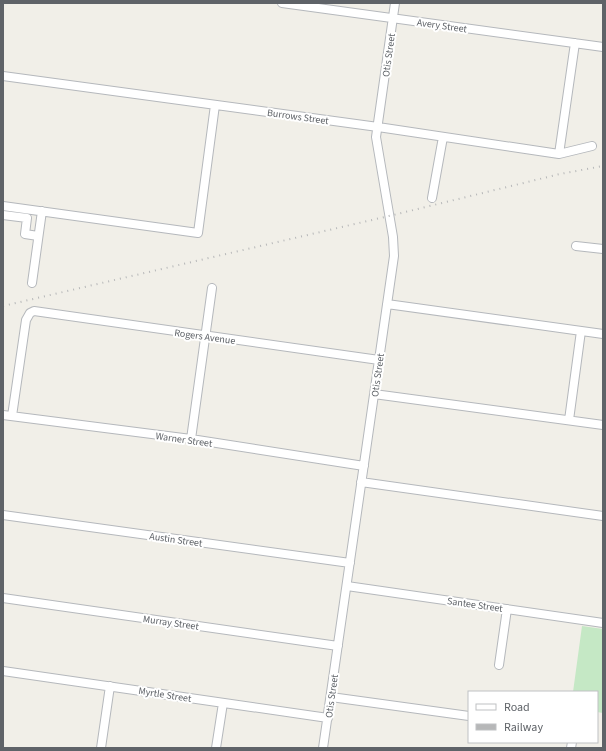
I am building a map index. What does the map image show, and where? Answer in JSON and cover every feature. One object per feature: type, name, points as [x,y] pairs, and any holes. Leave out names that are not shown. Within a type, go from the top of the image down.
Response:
[{"type":"street","name":"Avery Street","points":[[282,3],[603,47]]},
{"type":"street","name":"Otis Street","points":[[324,748],[394,246],[377,143],[395,3]]},
{"type":"street","points":[[559,154],[575,43]]},
{"type":"street","name":"Burrows Street","points":[[3,76],[378,127],[559,154],[592,146]]},
{"type":"street","points":[[3,206],[198,233],[215,105]]},
{"type":"street","points":[[432,198],[443,137]]},
{"type":"street","points":[[12,207],[7,216],[27,218],[25,234],[38,236]]},
{"type":"street","points":[[32,283],[42,211]]},
{"type":"street","points":[[576,246],[603,249]]},
{"type":"street","points":[[191,439],[212,288]]},
{"type":"street","points":[[387,304],[603,334]]},
{"type":"street","name":"Rogers Avenue","points":[[7,415],[26,320],[32,312],[37,311],[379,360]]},
{"type":"street","points":[[568,420],[581,331]]},
{"type":"street","points":[[374,394],[603,425]]},
{"type":"street","name":"Warner Street","points":[[7,415],[191,439],[364,466]]},
{"type":"street","points":[[361,482],[603,516]]},
{"type":"street","name":"Austin Street","points":[[3,515],[350,563]]},
{"type":"street","name":"Santee Street","points":[[346,586],[603,622]]},
{"type":"street","name":"Murray Street","points":[[3,598],[338,646]]},
{"type":"street","points":[[500,665],[507,609]]},
{"type":"street","name":"Myrtle Street","points":[[3,671],[328,718]]},
{"type":"street","points":[[101,748],[110,686]]},
{"type":"street","points":[[331,697],[468,716]]},
{"type":"street","points":[[216,748],[223,703]]},
{"type":"green space","points":[[582,626],[603,629],[603,713],[598,712],[598,691],[573,691]]},
{"type":"railway","points":[[3,306],[389,216],[560,174],[603,166]]}]
